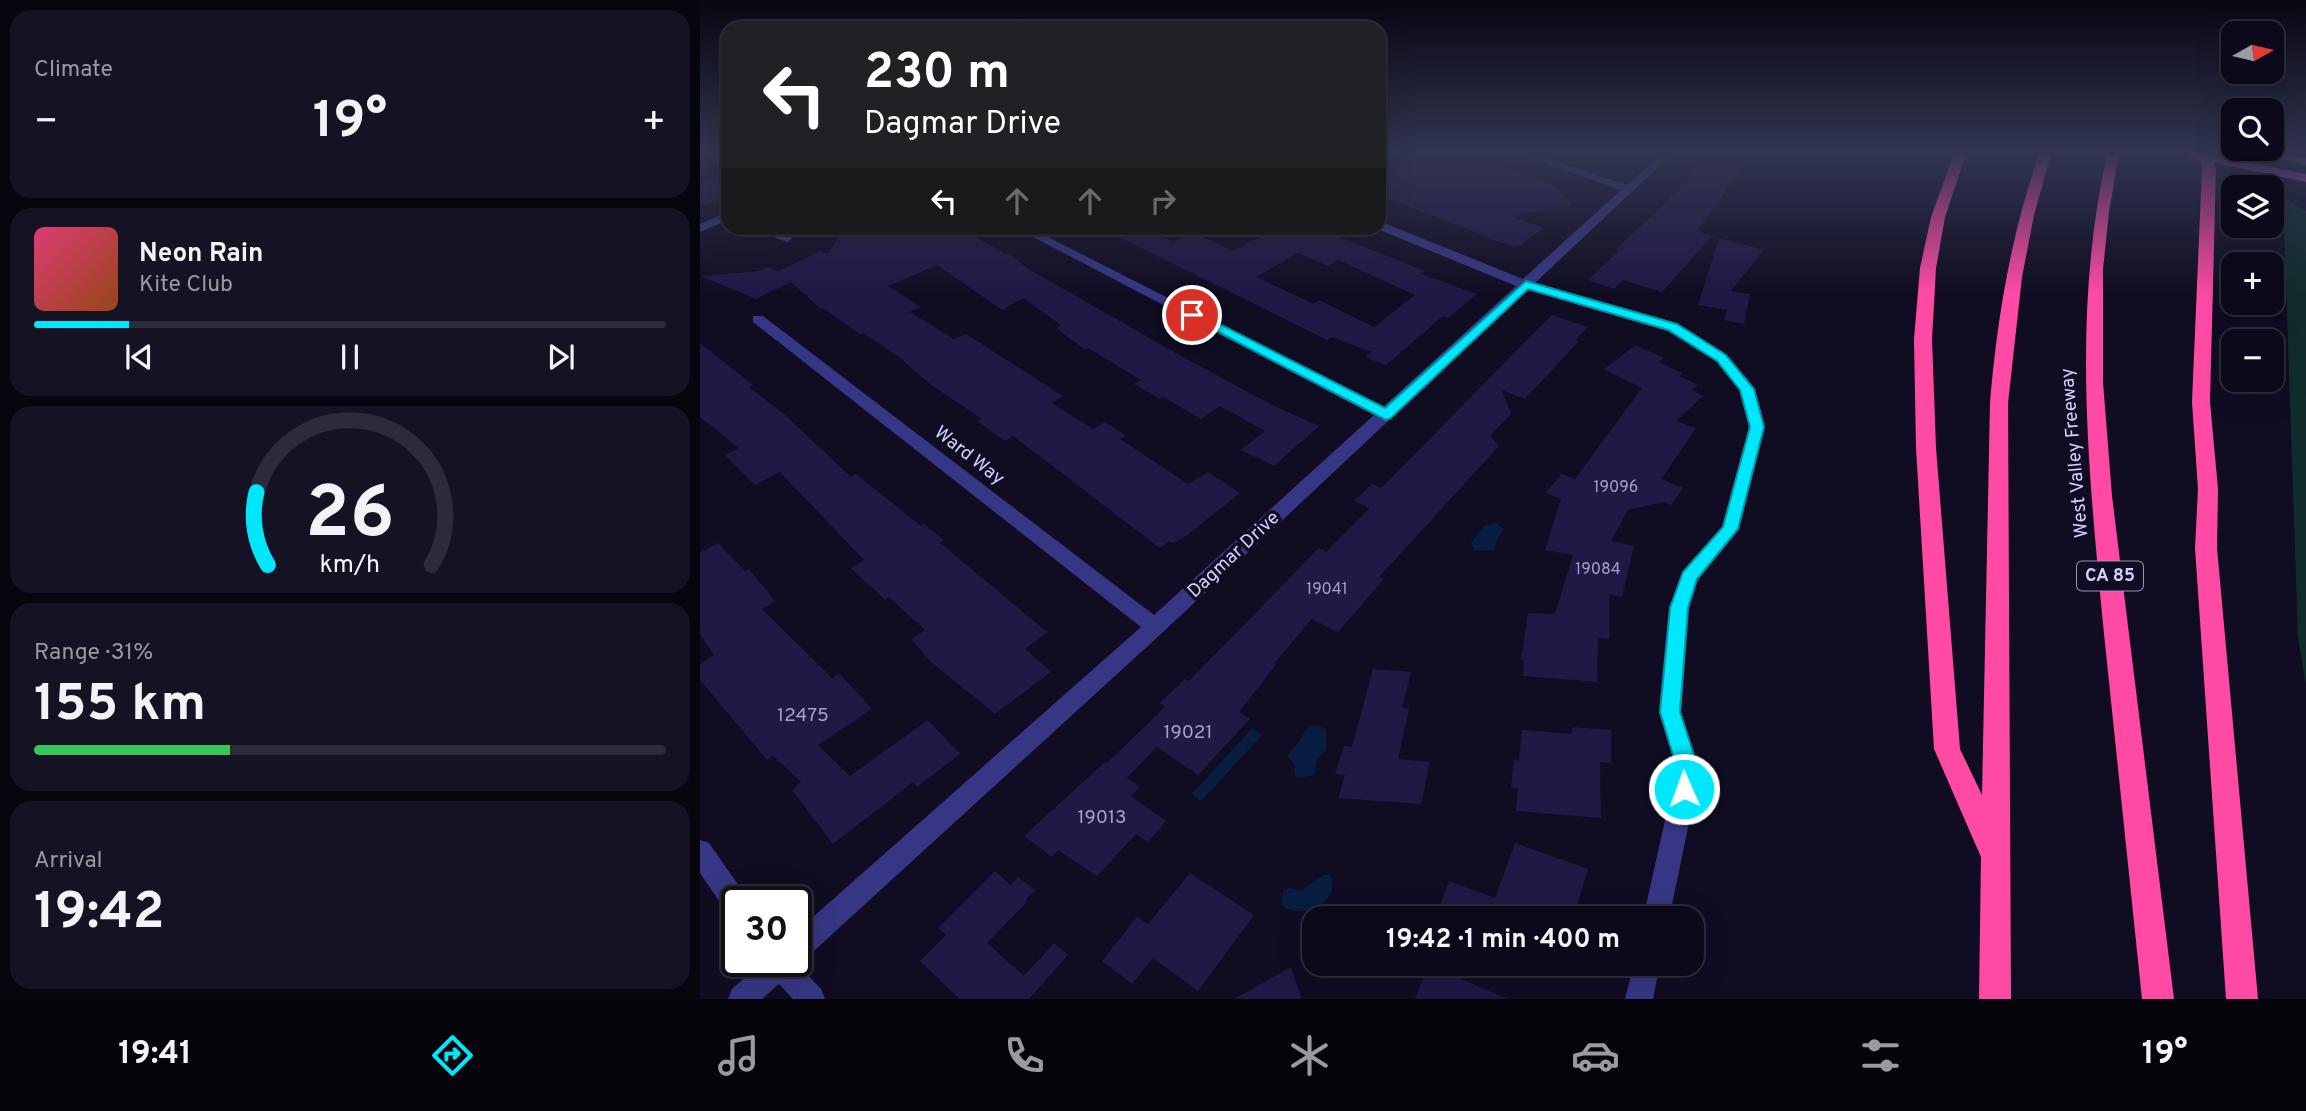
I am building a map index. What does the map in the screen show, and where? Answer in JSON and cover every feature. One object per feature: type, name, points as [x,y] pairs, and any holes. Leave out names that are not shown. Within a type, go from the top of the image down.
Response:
[{"type":"highway","points":[[1944,201],[1928,268],[1923,339],[1926,448],[1947,749],[1995,856]]},
{"type":"highway","points":[[1995,999],[1998,473],[2003,352],[2015,262],[2032,201]]},
{"type":"highway","name":"West Valley Freeway","points":[[2103,201],[2092,305],[2092,367],[2099,474],[2158,999]]},
{"type":"highway","points":[[2208,201],[2201,402],[2208,489],[2206,548],[2242,999]]},
{"type":"street","name":"Dagmar Drive","points":[[812,934],[1155,627],[1617,201]]},
{"type":"street","points":[[700,228],[721,219]]},
{"type":"street","points":[[1386,228],[1526,285],[1672,327],[1721,358],[1747,389],[1757,427],[1730,529],[1689,577],[1679,608],[1670,712],[1683,755],[1684,789],[1659,906]]},
{"type":"street","points":[[778,235],[788,238]]},
{"type":"street","points":[[1036,235],[1386,415]]},
{"type":"street","name":"Ward Way","points":[[758,319],[1155,627]]},
{"type":"street","points":[[700,852],[724,886]]},
{"type":"street","points":[[1639,999],[1644,976]]},
{"type":"street","name":"Dagmar Drive","points":[[743,999],[766,977]]},
{"type":"street","points":[[796,977],[811,999]]},
{"type":"green space","points":[[2284,201],[2289,201],[2306,211],[2306,685],[2298,637]]},
{"type":"water","points":[[1496,523],[1503,529],[1495,550],[1474,551],[1471,543],[1485,525]]},
{"type":"water","points":[[1315,725],[1326,729],[1326,750],[1317,759],[1314,775],[1298,778],[1294,764],[1288,757],[1305,732]]},
{"type":"water","points":[[1252,728],[1262,735],[1201,801],[1192,794]]},
{"type":"water","points":[[1323,875],[1329,875],[1333,883],[1332,892],[1318,906],[1302,906],[1301,911],[1282,905],[1283,891],[1290,888],[1301,891]]},
{"type":"building","points":[[700,201],[715,201],[700,206]]},
{"type":"building","points":[[1393,201],[1568,201],[1572,205],[1510,216],[1544,228],[1519,246],[1513,247]]},
{"type":"building","points":[[1668,201],[1719,201],[1697,231],[1712,236],[1662,292],[1623,280],[1614,289],[1588,280],[1619,250],[1616,249]]},
{"type":"building","points":[[841,235],[972,235],[1005,254],[1008,253],[1027,268],[1181,356],[1272,405],[1319,426],[1274,466],[1241,450],[1265,431],[1220,406],[1201,419],[1163,397],[1160,399],[1134,384],[1141,380],[1088,348],[1085,350],[1056,328],[1061,325],[1023,298],[1002,310],[937,265],[888,286],[921,307],[910,312],[954,339],[966,334],[1063,396],[1052,403],[1093,429],[1105,422],[1126,436],[1120,439],[1188,484],[1208,472],[1240,493],[1186,536],[1173,543],[1169,541],[1160,548],[1013,436],[1005,441],[977,421],[982,419],[931,385],[899,357],[821,309],[791,282],[756,299],[701,276],[759,271],[768,267],[779,271],[820,251],[827,254]]},
{"type":"building","points":[[1115,235],[1158,235],[1173,242],[1186,235],[1198,235],[1233,251],[1264,235],[1335,235],[1425,271],[1421,274],[1477,294],[1448,318],[1443,316],[1386,365],[1365,357],[1372,352],[1332,337],[1327,340]],"holes":[[[1298,253],[1328,266],[1338,260],[1415,295],[1374,327],[1319,300],[1314,304],[1256,277]]]},
{"type":"building","points":[[1719,238],[1764,250],[1731,291],[1750,294],[1744,324],[1724,320],[1727,310],[1698,305]]},
{"type":"building","points":[[1552,315],[1588,327],[1576,340],[1579,341],[1525,399],[1502,390],[1511,414],[1490,436],[1499,446],[1379,577],[1384,579],[1338,632],[1312,619],[1275,662],[1275,666],[1239,712],[1250,719],[1198,775],[1157,747],[1127,778],[1140,787],[1131,796],[1166,821],[1148,842],[1136,834],[1097,876],[1058,850],[1052,857],[1024,836],[1107,763],[1165,707],[1160,703],[1185,679],[1189,681],[1319,548],[1326,552],[1370,508],[1354,501],[1372,484],[1381,488]]},
{"type":"building","points":[[700,343],[753,385],[749,387],[785,415],[851,477],[856,474],[921,526],[924,524],[944,540],[940,543],[1047,632],[1025,649],[1051,672],[995,714],[930,661],[911,639],[925,630],[889,597],[885,600],[851,568],[864,560],[780,472],[755,485],[725,455],[739,448],[700,417]]},
{"type":"building","points":[[1636,345],[1664,358],[1658,362],[1682,373],[1679,376],[1698,385],[1692,390],[1703,396],[1676,421],[1696,428],[1661,479],[1683,488],[1671,505],[1664,502],[1628,510],[1611,541],[1634,546],[1622,597],[1609,594],[1609,639],[1598,638],[1597,682],[1523,676],[1524,660],[1521,660],[1528,613],[1555,614],[1573,555],[1545,550],[1561,499],[1546,493],[1561,474],[1575,479],[1642,388],[1604,369]]},
{"type":"building","points":[[718,543],[745,571],[749,569],[775,601],[762,609],[832,678],[839,673],[872,709],[818,745],[850,776],[928,720],[960,754],[917,787],[913,782],[833,844],[792,790],[801,782],[773,756],[767,760],[700,680],[700,664],[714,655],[700,634],[700,553]]},
{"type":"building","points":[[1373,669],[1411,672],[1402,708],[1409,709],[1398,759],[1430,762],[1421,804],[1338,798],[1345,775],[1335,774],[1344,746],[1352,747]]},
{"type":"building","points":[[1572,727],[1611,730],[1611,763],[1600,762],[1601,818],[1516,811],[1518,788],[1511,788],[1514,760],[1519,761],[1522,730],[1572,734]]},
{"type":"building","points":[[1515,843],[1588,869],[1577,906],[1440,906],[1449,881],[1495,898]]},
{"type":"building","points":[[995,871],[1011,885],[1018,877],[1035,890],[1026,899],[1027,902],[987,943],[1024,976],[1054,943],[1068,955],[1029,999],[960,999],[920,961],[946,935],[938,928]]},
{"type":"building","points":[[1190,873],[1254,915],[1198,991],[1153,958],[1132,984],[1102,961],[1137,917],[1148,924]]},
{"type":"building","points":[[1291,967],[1302,999],[1234,999]]},
{"type":"building","points":[[1424,976],[1455,976],[1508,999],[1415,999]]},
{"type":"route","points":[[1192,315],[1386,415],[1526,285],[1672,327],[1721,358],[1747,389],[1757,427],[1730,529],[1689,577],[1679,608],[1670,687],[1670,712],[1683,755],[1684,789]]}]
